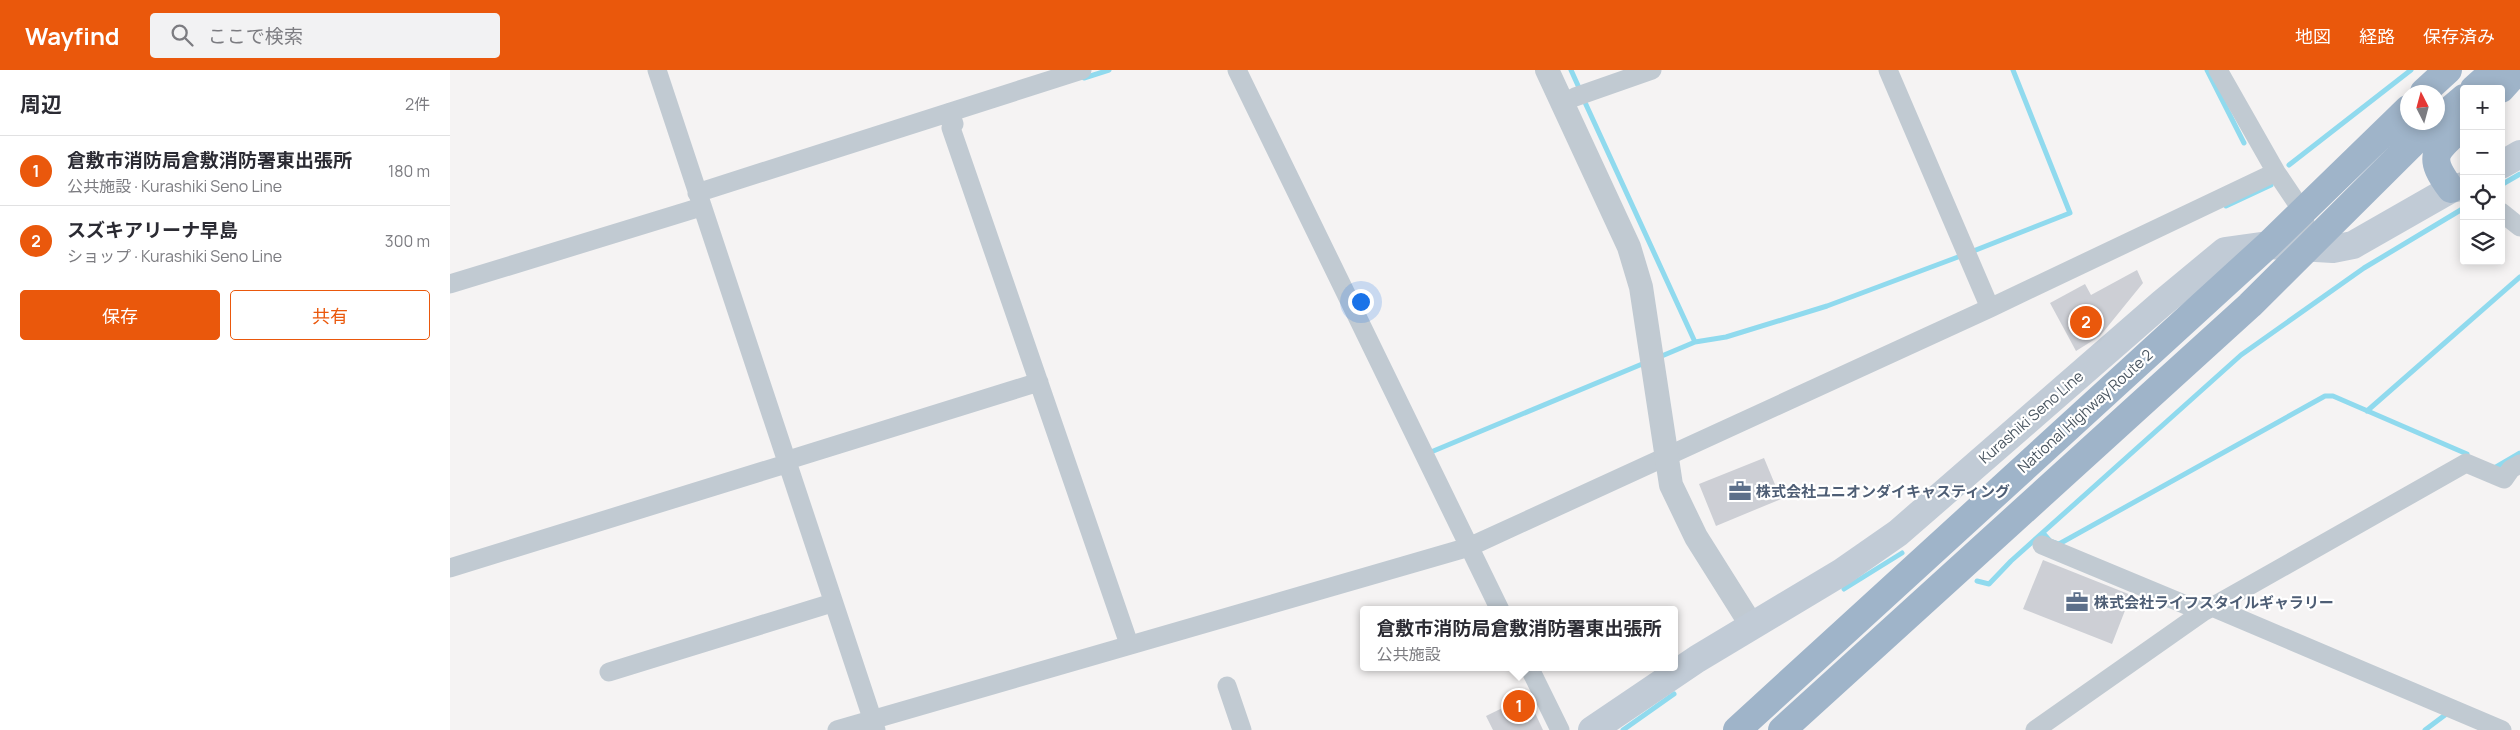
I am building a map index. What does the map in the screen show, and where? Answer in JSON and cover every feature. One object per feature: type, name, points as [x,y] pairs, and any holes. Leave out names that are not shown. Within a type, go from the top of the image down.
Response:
[{"type":"highway","points":[[2432,85],[2448,70]]},
{"type":"highway","points":[[2478,85],[2495,70]]},
{"type":"highway","points":[[2505,85],[2518,70]]},
{"type":"highway","points":[[2445,114],[2460,101]]},
{"type":"highway","name":"National Highway Route 2","points":[[1737,730],[2268,245],[2400,116]]},
{"type":"highway","points":[[2458,188],[2435,163],[2437,150],[2460,129]]},
{"type":"highway","points":[[1782,730],[2250,305],[2426,130]]},
{"type":"main road","points":[[2505,163],[2520,154]]},
{"type":"main road","name":"Kurashiki Seno Line","points":[[1592,730],[1696,659],[1842,572],[1898,533],[2161,304],[2225,252],[2268,245],[2310,246],[2333,249],[2353,244],[2458,188]]},
{"type":"street","points":[[657,70],[832,603],[874,725]]},
{"type":"street","points":[[450,284],[952,117],[1082,70]]},
{"type":"street","points":[[1237,70],[1498,606]]},
{"type":"street","points":[[1547,70],[1629,247],[1641,287],[1671,485],[1696,537],[1752,626]]},
{"type":"street","points":[[1579,95],[1652,70]]},
{"type":"street","points":[[1888,70],[1990,308]]},
{"type":"street","points":[[2218,70],[2276,172],[2303,212],[2310,246]]},
{"type":"street","points":[[952,117],[951,128],[1129,644]]},
{"type":"street","points":[[837,730],[874,725],[1129,644],[1471,552],[1666,458],[1990,308],[2276,172]]},
{"type":"street","points":[[2505,215],[2520,227]]},
{"type":"street","points":[[450,568],[1039,382]]},
{"type":"street","points":[[2035,730],[2201,609],[2466,463],[2504,479],[2513,469]]},
{"type":"street","points":[[2042,545],[2502,730]]},
{"type":"street","points":[[609,672],[832,603]]},
{"type":"street","points":[[1530,671],[1560,730]]},
{"type":"street","points":[[1227,686],[1242,730]]},
{"type":"building","points":[[2137,270],[2143,283],[2100,336],[2076,351],[2050,303],[2085,284],[2091,295]]},
{"type":"building","name":"株式会社ユニオンダイキャスティング","points":[[1764,458],[1781,499],[1716,526],[1699,484]]},
{"type":"building","name":"株式会社ライフスタイルギャラリー","points":[[2043,560],[2131,595],[2112,644],[2023,609]]},
{"type":"building","points":[[1527,696],[1543,730],[1493,730],[1486,716]]},
{"type":"waterway","points":[[1084,78],[1109,70]]},
{"type":"waterway","points":[[1571,70],[1580,90]]},
{"type":"waterway","points":[[1657,358],[1695,342],[1726,337],[1827,306],[2070,213],[2013,70]]},
{"type":"waterway","points":[[2207,70],[2244,143]]},
{"type":"waterway","points":[[2289,165],[2411,70]]},
{"type":"waterway","points":[[1583,98],[1695,342]]},
{"type":"waterway","points":[[2505,183],[2520,174]]},
{"type":"waterway","points":[[2226,206],[2271,185]]},
{"type":"waterway","points":[[1977,581],[1989,584],[2011,561],[2241,355],[2364,268],[2460,210]]},
{"type":"waterway","points":[[2367,411],[2520,277]]},
{"type":"waterway","points":[[1431,452],[1647,362]]},
{"type":"waterway","points":[[2043,533],[2050,541],[2059,544],[2325,396],[2333,396],[2467,454]]},
{"type":"waterway","points":[[2496,467],[2520,453]]},
{"type":"waterway","points":[[1844,589],[1902,553]]},
{"type":"waterway","points":[[1623,730],[1674,694]]},
{"type":"waterway","points":[[2425,730],[2445,715]]},
{"type":"place","name":"スズキアリーナ早島","points":[[2086,322]]},
{"type":"place","name":"株式会社ユニオンダイキャスティング","points":[[1740,491]]},
{"type":"place","name":"株式会社ライフスタイルギャラリー","points":[[2077,602]]},
{"type":"place","name":"倉敷市消防局倉敷消防署東出張所","points":[[1519,706]]}]
